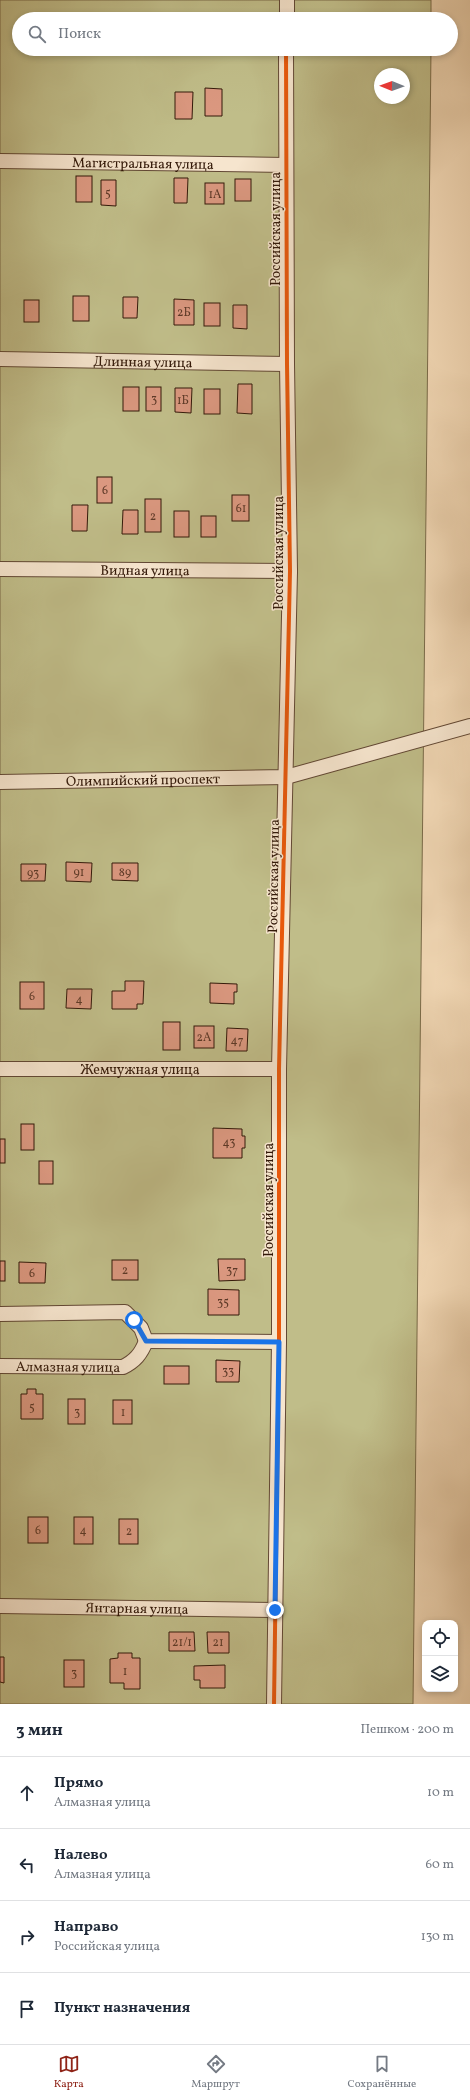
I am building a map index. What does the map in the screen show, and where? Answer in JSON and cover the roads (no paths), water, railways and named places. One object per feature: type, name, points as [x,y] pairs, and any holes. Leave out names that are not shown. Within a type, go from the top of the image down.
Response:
[{"type":"street","points":[[287,0],[287,12]]},
{"type":"street","name":"Российская улица","points":[[274,1704],[279,1342],[280,1069],[290,572],[287,364],[286,56]]},
{"type":"street","name":"Магистральная улица","points":[[0,160],[286,165]]},
{"type":"street","name":"Длинная улица","points":[[0,359],[287,364]]},
{"type":"street","name":"Видная улица","points":[[0,569],[290,572]]},
{"type":"street","name":"Олимпийский проспект","points":[[0,782],[286,778],[470,726]]},
{"type":"street","name":"Жемчужная улица","points":[[0,1069],[280,1069]]},
{"type":"street","points":[[0,1314],[125,1312],[140,1328],[146,1341],[279,1342]]},
{"type":"street","name":"Алмазная улица","points":[[0,1366],[123,1367],[133,1362],[141,1353],[146,1341]]},
{"type":"street","name":"Янтарная улица","points":[[0,1606],[275,1610]]}]
